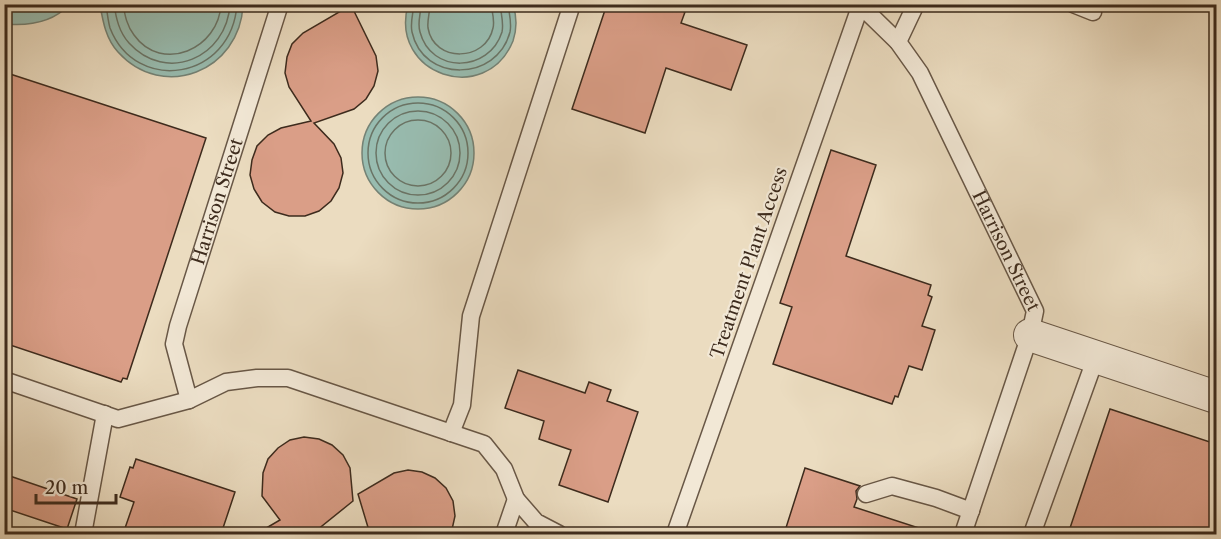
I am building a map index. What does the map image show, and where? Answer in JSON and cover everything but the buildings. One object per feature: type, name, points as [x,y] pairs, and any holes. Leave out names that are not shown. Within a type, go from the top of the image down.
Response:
[{"type":"street","name":"Harrison Street","points":[[1030,335],[1216,397]]},
{"type":"lane","name":"Harrison Street","points":[[189,400],[174,344],[178,326],[280,4]]},
{"type":"lane","points":[[452,433],[462,405],[471,316],[572,4]]},
{"type":"lane","points":[[898,42],[916,4]]},
{"type":"lane","points":[[1073,4],[1093,12]]},
{"type":"lane","name":"Harrison Street","points":[[860,5],[898,42],[920,73],[1035,311],[1030,335]]},
{"type":"lane","name":"Treatment Plant Access","points":[[675,534],[860,5]]},
{"type":"lane","points":[[963,534],[1030,335]]},
{"type":"lane","points":[[1032,534],[1096,357]]},
{"type":"lane","points":[[4,380],[118,418],[189,400],[226,382],[257,378],[288,378],[484,444],[504,469],[516,498],[536,522],[559,534]]},
{"type":"lane","points":[[83,534],[105,414]]},
{"type":"lane","points":[[866,494],[891,486],[936,498],[971,511]]},
{"type":"lane","points":[[504,534],[516,498]]},
{"type":"water","points":[[4,5],[69,5],[55,16],[39,22],[5,24]]},
{"type":"water","points":[[100,5],[243,5],[239,28],[229,47],[214,62],[196,72],[177,77],[156,75],[136,67],[118,52],[108,36]]},
{"type":"water","points":[[408,5],[513,5],[516,23],[513,41],[500,61],[483,73],[463,77],[443,74],[426,65],[413,49],[406,29]]},
{"type":"water","points":[[418,97],[439,102],[457,114],[469,132],[474,153],[469,174],[457,192],[439,204],[418,209],[397,204],[379,192],[367,174],[362,153],[367,132],[379,114],[397,102]]}]
